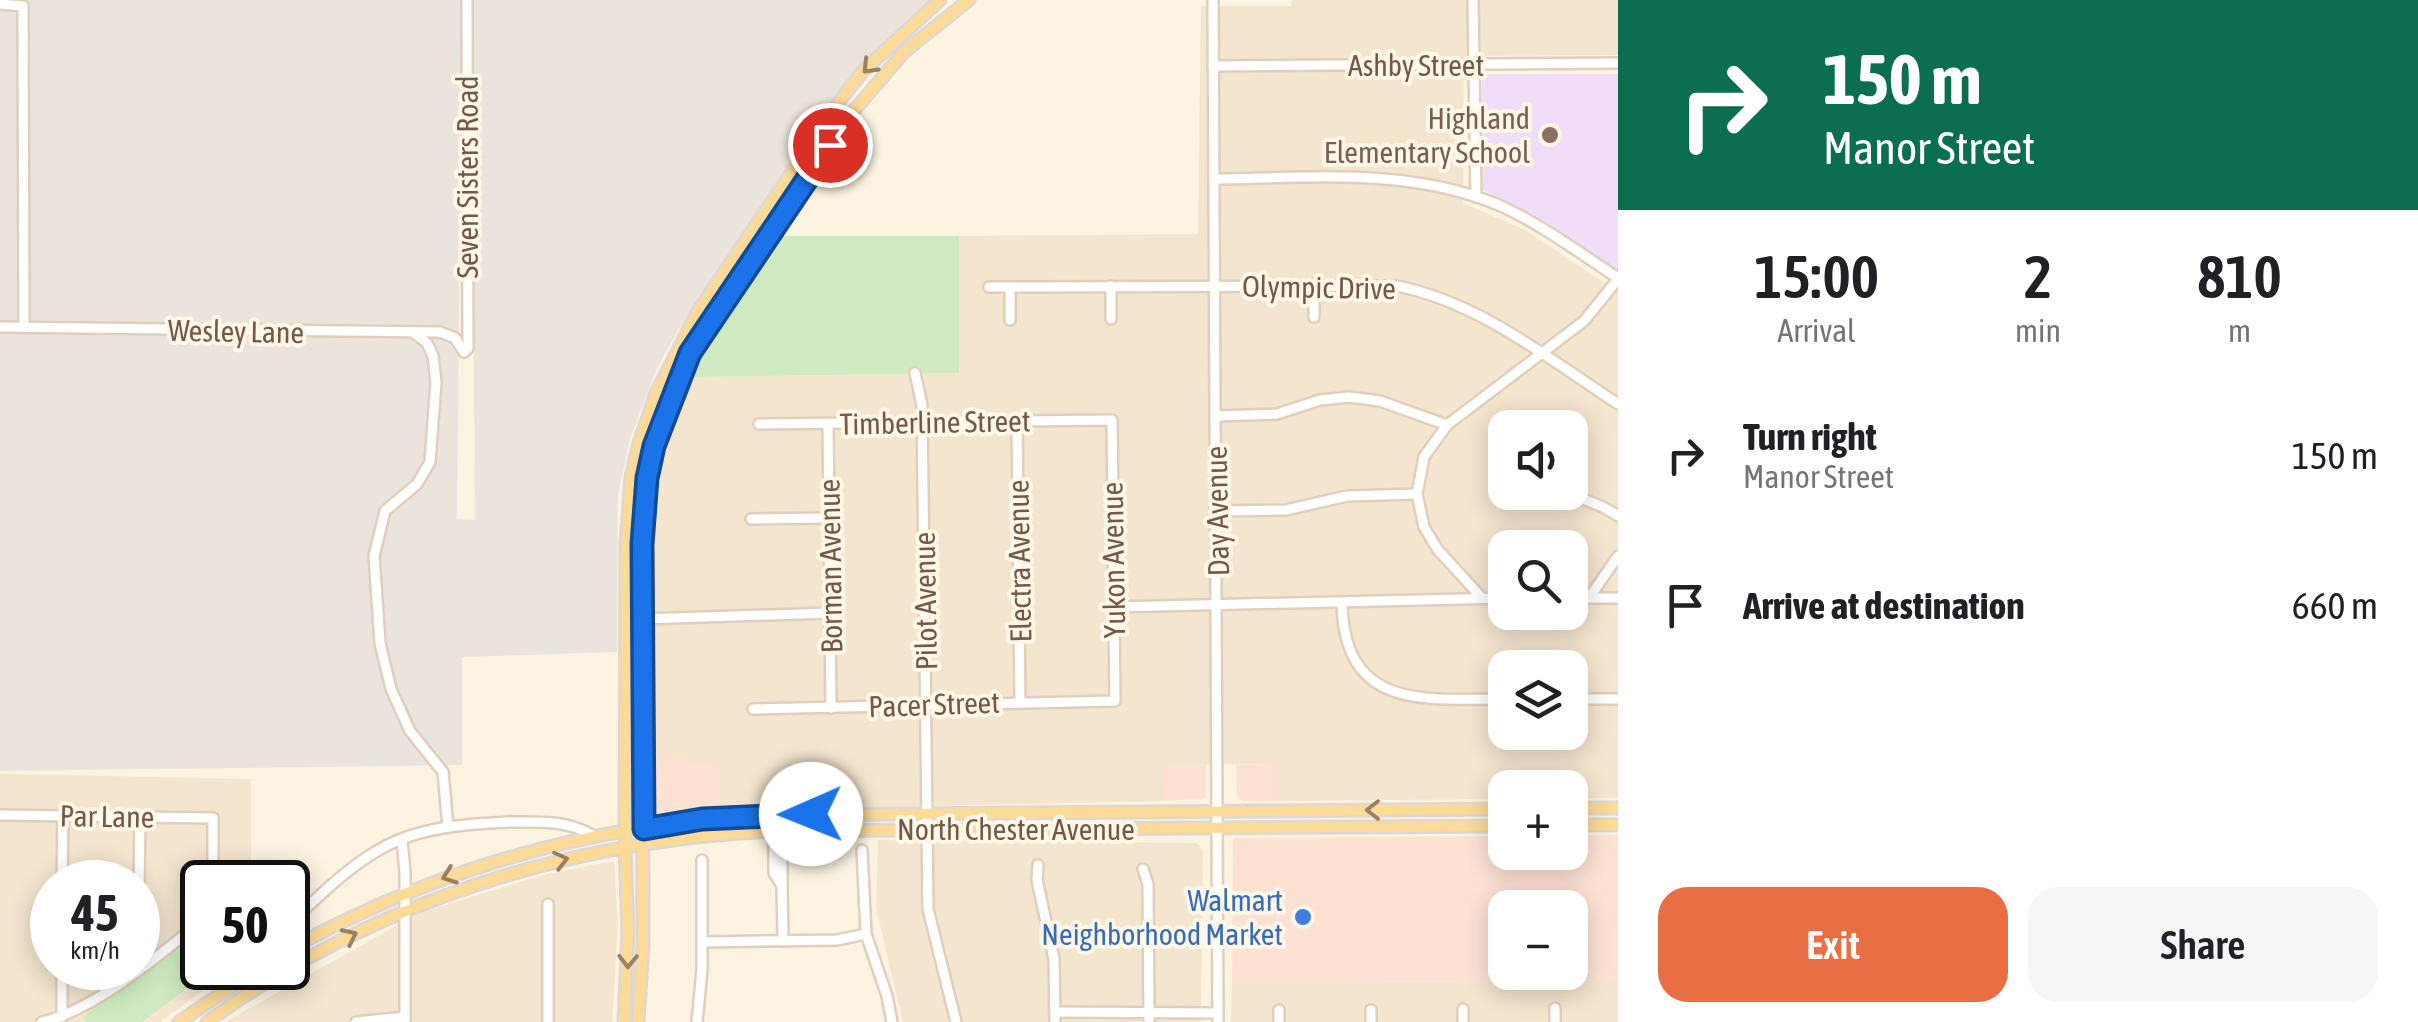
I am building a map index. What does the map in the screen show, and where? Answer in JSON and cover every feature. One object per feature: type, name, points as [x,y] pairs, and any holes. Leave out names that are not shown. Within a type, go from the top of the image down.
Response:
[{"type":"main road","points":[[624,1022],[628,944],[626,544],[639,442],[656,393],[697,314],[840,102],[863,70],[940,0]]},
{"type":"main road","points":[[638,1022],[644,829],[642,544],[647,478],[661,427],[690,353],[852,112],[904,52],[969,0]]},
{"type":"main road","points":[[1588,808],[1618,808]]},
{"type":"main road","points":[[1440,826],[1473,809]]},
{"type":"main road","name":"North Chester Avenue","points":[[310,939],[404,893],[475,866],[592,835],[666,823],[750,816],[926,813],[1488,809]]},
{"type":"main road","points":[[1393,826],[1429,818],[1432,810]]},
{"type":"main road","points":[[1588,826],[1618,825]]},
{"type":"main road","name":"North Chester Avenue","points":[[207,1022],[286,970],[404,911],[531,867],[703,836],[778,831],[1488,826]]},
{"type":"main road","points":[[179,1022],[226,990]]},
{"type":"street","name":"Seven Sisters Road","points":[[464,352],[468,348],[467,0]]},
{"type":"street","name":"Day Avenue","points":[[1213,0],[1218,1017]]},
{"type":"street","points":[[1474,0],[1476,196]]},
{"type":"street","points":[[0,4],[24,6],[24,327]]},
{"type":"street","name":"Ashby Street","points":[[1213,66],[1618,63]]},
{"type":"street","points":[[1214,179],[1386,179],[1432,184],[1476,196],[1531,222],[1618,278],[1584,321],[1447,425],[1424,457],[1417,494],[1430,540],[1482,598]]},
{"type":"street","points":[[1314,284],[1314,317]]},
{"type":"street","name":"Olympic Drive","points":[[989,287],[1378,284],[1439,296],[1474,312],[1618,404]]},
{"type":"street","points":[[1111,286],[1112,319]]},
{"type":"street","points":[[1010,287],[1010,320]]},
{"type":"street","name":"Wesley Lane","points":[[0,327],[445,334],[456,338],[464,352]]},
{"type":"street","points":[[414,333],[427,344],[433,356],[436,382],[430,462],[417,484],[385,512],[374,556],[380,643],[391,690],[410,731],[443,772],[448,828]]},
{"type":"street","name":"Pilot Avenue","points":[[916,372],[923,422],[928,909],[956,1022]]},
{"type":"street","points":[[1216,416],[1277,414],[1320,400],[1349,397],[1380,401],[1447,425]]},
{"type":"street","name":"Timberline Street","points":[[759,424],[1112,420]]},
{"type":"street","name":"Yukon Avenue","points":[[1112,420],[1115,701]]},
{"type":"street","name":"Electra Avenue","points":[[1017,421],[1020,702]]},
{"type":"street","name":"Borman Avenue","points":[[828,424],[831,708]]},
{"type":"street","points":[[1217,511],[1286,510],[1347,496],[1417,494]]},
{"type":"street","points":[[1588,501],[1618,516]]},
{"type":"street","points":[[751,519],[829,518]]},
{"type":"street","points":[[1588,598],[1618,556]]},
{"type":"street","points":[[1114,607],[1488,598]]},
{"type":"street","points":[[1588,598],[1618,598]]},
{"type":"street","points":[[1342,603],[1344,632],[1352,655],[1366,674],[1385,688],[1422,699],[1488,699]]},
{"type":"street","points":[[642,619],[830,613]]},
{"type":"street","points":[[1588,699],[1618,699]]},
{"type":"street","name":"Pacer Street","points":[[753,709],[1115,701]]},
{"type":"street","points":[[62,860],[63,814]]},
{"type":"street","name":"Par Lane","points":[[0,815],[213,818],[213,860]]},
{"type":"street","points":[[139,860],[140,817]]},
{"type":"street","points":[[310,905],[364,860],[402,840],[448,828],[553,822],[592,835]]},
{"type":"street","points":[[778,831],[774,874],[782,886],[783,941]]},
{"type":"street","points":[[356,1022],[404,1020],[402,840]]},
{"type":"street","points":[[862,850],[866,934],[888,996],[892,1022]]},
{"type":"street","points":[[698,1022],[703,942],[702,860]]},
{"type":"street","points":[[1038,865],[1037,880],[1054,959],[1055,1017],[1218,1017]]},
{"type":"street","points":[[1144,868],[1148,884],[1149,1017]]},
{"type":"street","points":[[548,904],[548,1022]]},
{"type":"street","points":[[703,942],[836,940],[866,934]]},
{"type":"street","points":[[160,954],[180,939]]},
{"type":"street","points":[[62,990],[62,1018]]},
{"type":"street","points":[[42,1022],[62,1018],[107,990]]},
{"type":"street","points":[[1555,1008],[1555,1022]]},
{"type":"street","points":[[1463,1009],[1463,1022]]},
{"type":"street","points":[[1279,1010],[1279,1022]]},
{"type":"street","points":[[1371,1010],[1371,1022]]},
{"type":"shaded area","points":[[0,0],[462,0],[457,519],[475,520],[472,0],[933,0],[856,74],[779,204],[680,327],[658,366],[630,439],[618,495],[617,652],[462,657],[462,765],[0,771]]},
{"type":"shaded area","points":[[1292,0],[1618,0],[1618,55],[1464,56],[1463,203],[1525,230],[1618,292],[1618,798],[1588,798],[1588,770],[1488,770],[1488,799],[1277,801],[1276,764],[1165,765],[1165,801],[719,810],[718,763],[687,763],[687,755],[653,754],[655,495],[663,451],[689,377],[958,373],[959,236],[1198,234],[1201,6],[1291,6]]},
{"type":"shaded area","name":"Highland Elementary School","points":[[1486,74],[1618,74],[1618,270],[1539,218],[1483,190],[1482,80]]},
{"type":"shaded area","points":[[653,754],[687,754],[688,763],[718,763],[719,810],[653,817]]},
{"type":"shaded area","points":[[1277,764],[1277,801],[1243,801],[1237,797],[1236,765]]},
{"type":"shaded area","points":[[1164,765],[1206,765],[1206,798],[1165,801]]},
{"type":"shaded area","points":[[0,774],[251,779],[251,860],[180,860],[180,990],[204,990],[160,1022],[0,1022]]},
{"type":"shaded area","points":[[1588,835],[1618,835],[1618,980],[1588,980],[1588,890],[1488,890],[1488,981],[1232,983],[1233,838],[1488,836],[1488,870],[1588,870]]},
{"type":"shaded area","points":[[878,840],[1196,843],[1203,850],[1201,1022],[903,1022],[876,908]]},
{"type":"shaded area","points":[[614,861],[618,925],[612,1022],[225,1022],[282,990],[310,990],[310,974],[419,913],[543,875]]},
{"type":"shaded area","points":[[1588,980],[1618,980],[1618,1022],[1231,1022],[1232,983],[1488,981],[1488,990],[1588,990]]},
{"type":"green space","points":[[781,236],[959,236],[959,373],[689,377]]},
{"type":"green space","points":[[177,944],[180,948],[180,990],[184,990],[142,1022],[87,1022],[83,1017],[118,990],[160,990],[160,957]]},
{"type":"place","name":"Highland Elementary School","points":[[1550,135]]},
{"type":"place","name":"Walmart Neighborhood Market","points":[[1303,917]]},
{"type":"route","points":[[811,814],[702,819],[644,829],[642,544],[647,478],[654,446],[690,353],[830,145]]}]
